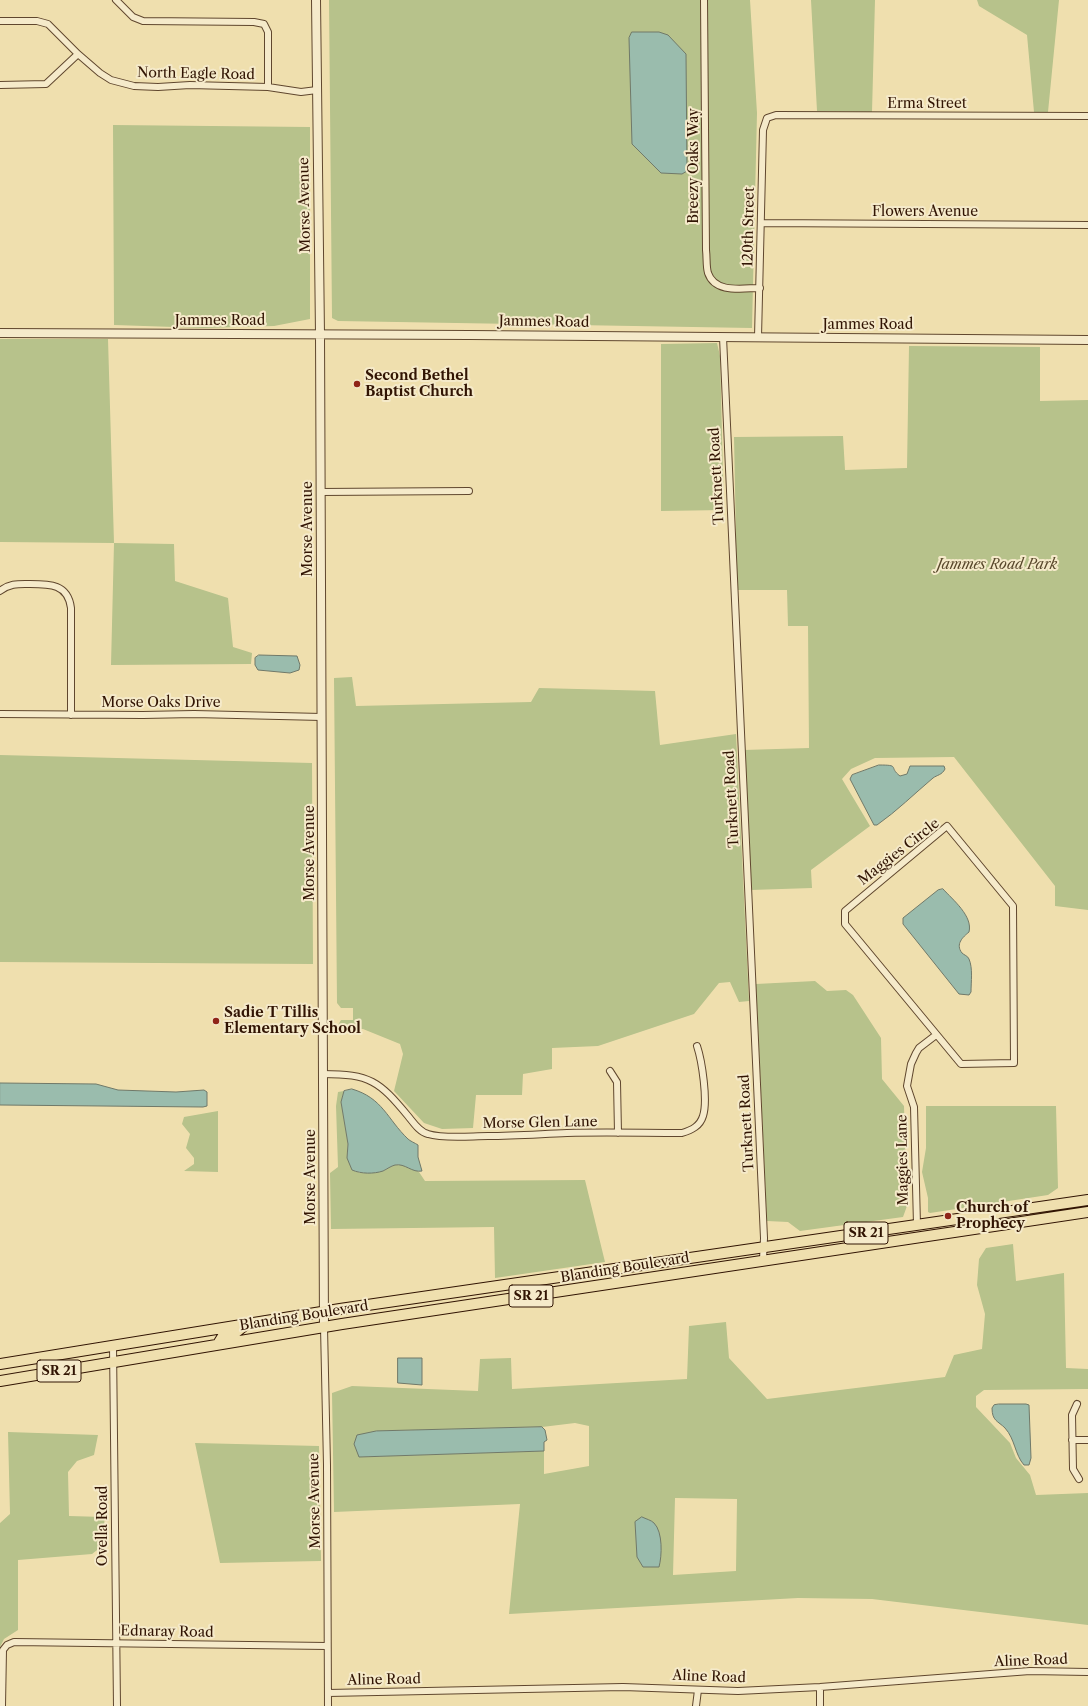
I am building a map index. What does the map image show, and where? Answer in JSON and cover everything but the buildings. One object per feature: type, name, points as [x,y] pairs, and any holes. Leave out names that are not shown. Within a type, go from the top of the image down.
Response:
[{"type":"main road","name":"Blanding Boulevard","points":[[0,1364],[324,1312],[1088,1200]]},
{"type":"main road","name":"Blanding Boulevard","points":[[0,1381],[324,1327],[1088,1212]]},
{"type":"main road","points":[[913,1239],[922,1230],[945,1222]]},
{"type":"main road","points":[[884,1243],[906,1234],[917,1225]]},
{"type":"main road","points":[[616,1268],[618,1283]]},
{"type":"main road","points":[[470,1290],[472,1305]]},
{"type":"main road","points":[[218,1344],[223,1336],[235,1333],[246,1324]]},
{"type":"street","points":[[116,0],[133,17],[143,21],[254,22],[264,24],[268,32],[268,87]]},
{"type":"street","name":"Morse Avenue","points":[[316,0],[320,334],[324,1327],[328,1472],[328,1706]]},
{"type":"street","name":"Breezy Oaks Way","points":[[704,0],[706,250],[708,274],[716,283],[725,288],[760,288]]},
{"type":"street","name":"North Eagle Road","points":[[0,21],[43,22],[53,28],[91,66],[111,80],[134,86],[158,87],[190,85],[268,87],[301,92],[317,90]]},
{"type":"street","points":[[0,85],[46,84],[78,54]]},
{"type":"street","name":"Erma Street","points":[[767,118],[776,115],[1088,116]]},
{"type":"street","name":"120th Street","points":[[758,337],[764,130],[767,118]]},
{"type":"street","name":"Flowers Avenue","points":[[762,222],[1088,225]]},
{"type":"street","name":"Jammes Road","points":[[0,333],[1088,340]]},
{"type":"street","name":"Turknett Road","points":[[723,337],[764,1248],[763,1260]]},
{"type":"street","points":[[320,492],[469,491]]},
{"type":"street","points":[[0,591],[7,586],[15,584],[50,584],[60,589],[67,596],[71,608],[70,715]]},
{"type":"street","name":"Morse Oaks Drive","points":[[0,714],[194,714],[322,716]]},
{"type":"street","name":"Maggies Circle","points":[[947,826],[1013,906],[1014,1063],[961,1064],[936,1035],[845,924],[844,918],[845,910],[947,826]]},
{"type":"street","name":"Maggies Lane","points":[[917,1225],[914,1107],[907,1086],[911,1064],[916,1053],[919,1048],[936,1035]]},
{"type":"street","name":"Morse Glen Lane","points":[[323,1074],[351,1075],[367,1079],[380,1085],[419,1129],[427,1134],[441,1136],[506,1136],[682,1133],[691,1130],[698,1125],[703,1116],[702,1059],[697,1046]]},
{"type":"street","points":[[610,1071],[617,1082],[618,1133]]},
{"type":"street","points":[[1055,1206],[1057,1217]]},
{"type":"street","name":"Ovella Road","points":[[113,1346],[117,1706]]},
{"type":"street","points":[[1077,1404],[1072,1415],[1072,1440],[1073,1469],[1079,1479]]},
{"type":"street","points":[[1072,1440],[1088,1440]]},
{"type":"street","name":"Ednaray Road","points":[[2,1706],[3,1650],[7,1645],[14,1642],[327,1646]]},
{"type":"street","name":"Aline Road","points":[[328,1693],[623,1687],[738,1691],[820,1688],[1030,1672],[1088,1672]]},
{"type":"street","points":[[820,1688],[820,1706]]},
{"type":"street","points":[[696,1706],[698,1690]]},
{"type":"green space","points":[[329,0],[750,0],[757,113],[752,328],[338,321],[332,318]]},
{"type":"green space","points":[[811,0],[875,0],[872,112],[817,111]]},
{"type":"green space","points":[[977,0],[1059,0],[1048,112],[1034,112],[1027,35],[979,6]]},
{"type":"green space","points":[[113,125],[310,127],[310,319],[274,326],[204,328],[114,325]]},
{"type":"green space","points":[[0,339],[108,339],[114,543],[0,542]]},
{"type":"green space","points":[[717,343],[720,356],[724,510],[661,511],[661,344]]},
{"type":"green space","name":"Jammes Road Park","points":[[909,346],[1040,347],[1040,401],[1088,400],[1088,910],[1055,906],[1055,886],[954,757],[875,758],[851,769],[842,779],[870,826],[811,870],[812,888],[751,890],[744,750],[809,748],[808,626],[788,626],[787,590],[737,590],[734,437],[843,436],[845,470],[907,468]]},
{"type":"green space","points":[[114,543],[174,544],[175,581],[228,598],[233,647],[252,653],[251,664],[111,665]]},
{"type":"green space","points":[[352,677],[356,706],[531,702],[539,688],[655,691],[660,745],[736,734],[749,1001],[739,1002],[730,982],[719,983],[694,1014],[598,1046],[552,1048],[552,1069],[523,1074],[522,1095],[476,1095],[473,1128],[442,1129],[424,1123],[394,1091],[403,1054],[400,1044],[363,1029],[335,1030],[341,1020],[353,1020],[353,1008],[341,1008],[337,1003],[334,678]]},
{"type":"green space","points":[[0,755],[312,763],[313,964],[0,962]]},
{"type":"green space","points":[[815,981],[827,991],[846,990],[853,995],[881,1038],[882,1079],[904,1106],[907,1206],[903,1217],[800,1231],[788,1222],[767,1221],[756,984]]},
{"type":"green space","points":[[344,1091],[341,1102],[348,1144],[347,1152],[352,1170],[360,1173],[383,1171],[394,1165],[404,1165],[419,1172],[425,1181],[585,1180],[605,1262],[495,1278],[494,1227],[331,1229],[330,1173],[338,1167],[336,1106],[338,1092]]},
{"type":"green space","points":[[926,1106],[1056,1106],[1058,1188],[1048,1195],[930,1213],[928,1212],[928,1198],[922,1172],[926,1148]]},
{"type":"green space","points":[[218,1111],[218,1172],[184,1171],[194,1164],[194,1158],[186,1148],[190,1134],[182,1124],[184,1117]]},
{"type":"green space","points":[[1013,1244],[1016,1281],[1064,1273],[1066,1368],[1088,1369],[1088,1389],[984,1390],[976,1396],[976,1407],[1010,1443],[1016,1458],[1030,1475],[1036,1495],[1088,1493],[1088,1625],[872,1599],[798,1598],[509,1614],[520,1504],[334,1512],[332,1393],[352,1386],[478,1391],[480,1359],[511,1358],[512,1389],[687,1379],[689,1326],[726,1322],[729,1358],[767,1399],[945,1377],[954,1355],[982,1349],[985,1314],[977,1285],[979,1259],[986,1248]],"holes":[[[575,1423],[589,1426],[589,1466],[544,1474],[544,1451],[359,1457],[376,1431],[542,1427]],[[675,1498],[737,1499],[736,1571],[673,1575]]]},
{"type":"green space","points":[[8,1432],[98,1435],[94,1455],[77,1461],[68,1472],[69,1516],[104,1517],[106,1543],[92,1554],[18,1560],[18,1630],[4,1639],[0,1647],[0,1523],[10,1514]]},
{"type":"green space","points":[[195,1443],[319,1446],[321,1561],[220,1563]]},
{"type":"shaded area","points":[[632,32],[659,32],[668,35],[686,54],[687,171],[682,174],[661,173],[632,144],[629,38]]},
{"type":"shaded area","points":[[259,655],[297,656],[300,665],[299,670],[290,673],[258,670],[255,665],[255,658]]},
{"type":"shaded area","points":[[879,765],[892,766],[900,776],[907,774],[910,766],[944,766],[945,769],[892,814],[877,825],[874,825],[850,779],[852,775]]},
{"type":"shaded area","points":[[943,889],[957,903],[968,920],[969,932],[962,938],[959,947],[962,953],[968,957],[970,963],[971,992],[969,995],[959,994],[903,924],[903,918],[938,890]]},
{"type":"shaded area","points":[[0,1083],[96,1084],[118,1090],[176,1092],[204,1090],[207,1092],[207,1106],[0,1105]]},
{"type":"shaded area","points":[[352,1089],[371,1098],[384,1110],[408,1139],[418,1145],[418,1157],[422,1171],[415,1171],[402,1165],[394,1165],[376,1173],[363,1173],[352,1170],[347,1158],[348,1144],[341,1102],[344,1091]]},
{"type":"shaded area","points":[[398,1358],[422,1358],[422,1385],[398,1383]]},
{"type":"shaded area","points":[[994,1405],[1029,1405],[1031,1458],[1029,1465],[1024,1465],[1021,1461],[1008,1432],[993,1416],[992,1408]]},
{"type":"shaded area","points":[[542,1427],[545,1430],[547,1440],[544,1442],[544,1451],[359,1457],[354,1444],[357,1435],[376,1431]]},
{"type":"shaded area","points":[[642,1517],[654,1523],[659,1532],[661,1557],[659,1567],[643,1567],[637,1557],[635,1522]]},
{"type":"place","name":"Second Bethel Baptist Church","points":[[357,384]]},
{"type":"place","name":"Sadie T Tillis Elementary School","points":[[216,1021]]},
{"type":"place","name":"Church of Prophecy","points":[[948,1216]]}]
